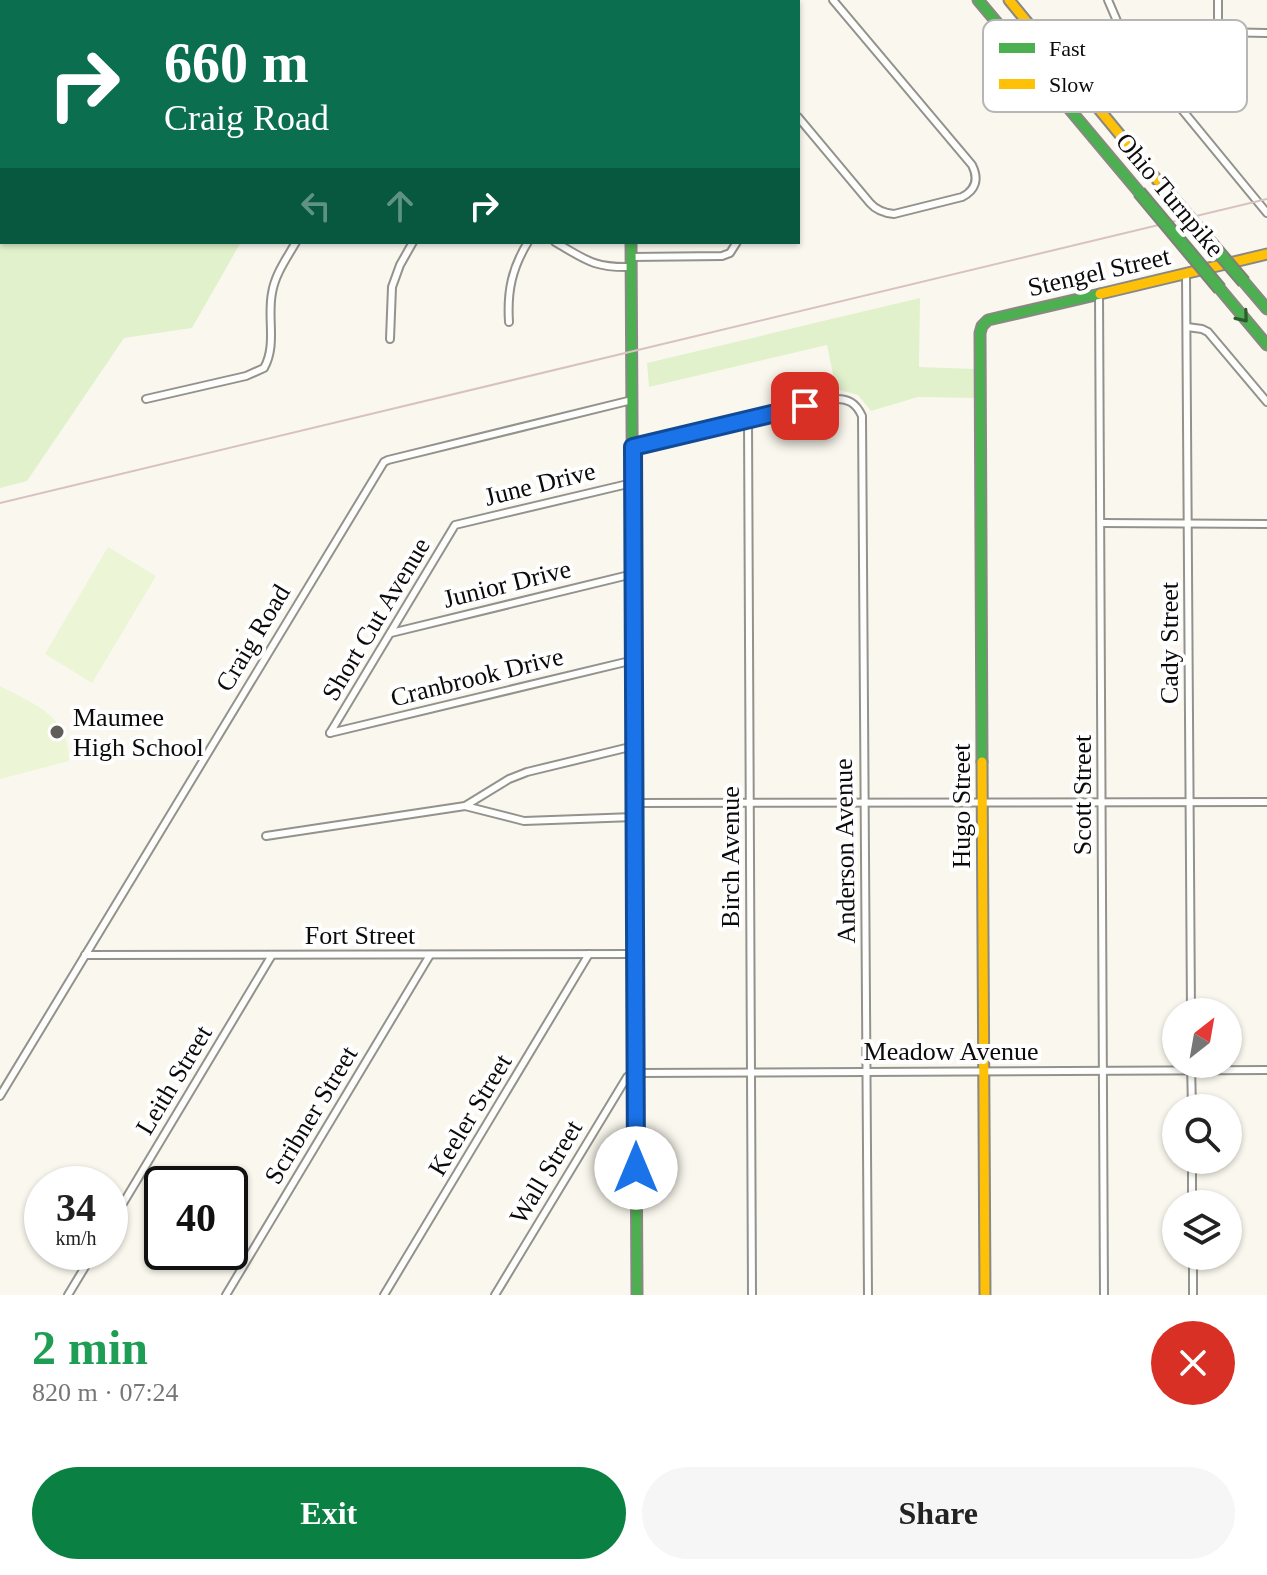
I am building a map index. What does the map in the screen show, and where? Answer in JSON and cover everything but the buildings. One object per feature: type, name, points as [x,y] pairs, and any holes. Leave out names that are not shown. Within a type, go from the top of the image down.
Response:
[{"type":"main road","name":"Ohio Turnpike","points":[[978,0],[995,20]]},
{"type":"main road","name":"Ohio Turnpike","points":[[1009,0],[1025,20]]},
{"type":"main road","name":"Ohio Turnpike","points":[[1072,112],[1267,345]]},
{"type":"main road","name":"Ohio Turnpike","points":[[1101,112],[1267,309]]},
{"type":"main road","points":[[631,244],[637,1295]]},
{"type":"main road","name":"Stengel Street","points":[[988,320],[1267,254]]},
{"type":"main road","name":"Hugo Street","points":[[985,1295],[980,333],[988,320]]},
{"type":"street","points":[[800,119],[879,211],[894,214],[962,197],[969,194],[976,182],[972,165],[833,0]]},
{"type":"street","points":[[1108,0],[1117,20]]},
{"type":"street","points":[[1183,112],[1267,213]]},
{"type":"street","points":[[146,399],[246,376],[264,368],[270,354],[271,295],[295,244]]},
{"type":"street","points":[[390,339],[392,287],[412,244]]},
{"type":"street","points":[[509,322],[513,271],[527,244]]},
{"type":"street","points":[[558,244],[593,264],[613,268],[631,262],[722,256],[730,253],[736,244]]},
{"type":"street","name":"Cady Street","points":[[1186,274],[1191,998]]},
{"type":"street","name":"Scott Street","points":[[1099,294],[1104,1295]]},
{"type":"street","points":[[1187,327],[1208,332],[1267,402]]},
{"type":"street","name":"Anderson Avenue","points":[[748,420],[834,399],[846,399],[859,408],[862,416],[868,1295]]},
{"type":"street","name":"Craig Road","points":[[0,1096],[384,462],[632,400]]},
{"type":"street","points":[[633,447],[748,420]]},
{"type":"street","name":"Birch Avenue","points":[[748,420],[752,1295]]},
{"type":"street","name":"June Drive","points":[[455,525],[633,482]]},
{"type":"street","points":[[1101,523],[1267,524]]},
{"type":"street","name":"Short Cut Avenue","points":[[330,733],[455,525]]},
{"type":"street","name":"Junior Drive","points":[[391,633],[633,574]]},
{"type":"street","name":"Cranbrook Drive","points":[[330,733],[634,660]]},
{"type":"street","points":[[465,806],[509,779],[527,772],[634,746]]},
{"type":"street","points":[[634,803],[1267,802]]},
{"type":"street","points":[[266,836],[465,806],[524,821],[634,817]]},
{"type":"street","name":"Keeler Street","points":[[384,1295],[589,954]]},
{"type":"street","name":"Fort Street","points":[[85,955],[635,954]]},
{"type":"street","name":"Leith Street","points":[[128,1195],[272,955]]},
{"type":"street","name":"Scribner Street","points":[[226,1295],[430,955]]},
{"type":"street","name":"Meadow Avenue","points":[[635,1073],[1162,1068]]},
{"type":"street","name":"Meadow Avenue","points":[[1242,1069],[1267,1070]]},
{"type":"street","name":"Wall Street","points":[[495,1295],[627,1077],[635,1073]]},
{"type":"street","points":[[68,1295],[83,1270]]},
{"type":"street","points":[[1193,1270],[1193,1295]]},
{"type":"green space","points":[[0,244],[240,244],[192,328],[124,338],[27,481],[0,488]]},
{"type":"green space","points":[[920,298],[919,367],[975,369],[976,398],[918,397],[871,411],[858,395],[836,389],[827,345],[649,387],[647,363]]},
{"type":"green space","points":[[108,547],[156,576],[92,683],[45,654]]},
{"type":"green space","points":[[0,686],[48,713],[63,733],[69,761],[0,779]]},
{"type":"railway","points":[[0,503],[1267,199]]},
{"type":"traffic: fast","points":[[978,0],[995,20]]},
{"type":"traffic: fast","points":[[1072,112],[1139,192]]},
{"type":"traffic: fast","points":[[1163,187],[1244,282]]},
{"type":"traffic: fast","points":[[1139,192],[1220,289]]},
{"type":"traffic: fast","points":[[631,244],[637,1295]]},
{"type":"traffic: fast","points":[[1244,282],[1267,309]]},
{"type":"traffic: fast","points":[[1220,289],[1267,345]]},
{"type":"traffic: fast","points":[[982,762],[980,333],[988,320],[1100,294]]},
{"type":"traffic: slow","points":[[1009,0],[1025,20]]},
{"type":"traffic: slow","points":[[1101,112],[1163,187]]},
{"type":"traffic: slow","points":[[1100,294],[1267,254]]},
{"type":"traffic: slow","points":[[982,762],[985,1295]]},
{"type":"place","name":"Maumee High School","points":[[57,732]]},
{"type":"route","points":[[636,1168],[633,447],[805,406]]}]
